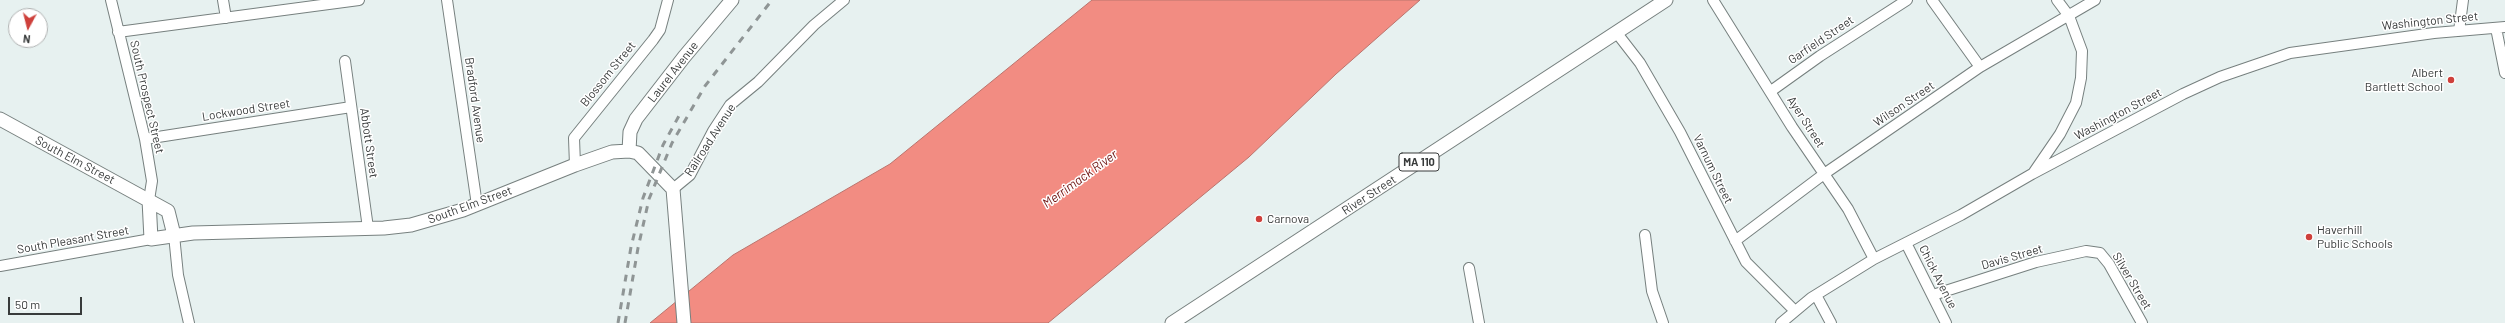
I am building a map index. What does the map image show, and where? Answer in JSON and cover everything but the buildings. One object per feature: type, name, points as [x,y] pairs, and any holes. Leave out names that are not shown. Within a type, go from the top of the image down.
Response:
[{"type":"main road","name":"Laurel Avenue","points":[[629,151],[630,132],[636,119],[684,56],[732,0]]},
{"type":"main road","name":"River Street","points":[[1172,323],[1666,0]]},
{"type":"main road","name":"South Elm Street","points":[[0,120],[168,211],[174,235]]},
{"type":"main road","name":"South Elm Street","points":[[151,239],[174,235],[411,225],[477,204],[612,152],[629,151]]},
{"type":"main road","points":[[629,151],[638,154],[673,195],[684,323]]},
{"type":"main road","points":[[149,200],[151,239]]},
{"type":"street","name":"South Prospect Street","points":[[111,0],[145,139],[152,180],[149,200]]},
{"type":"street","points":[[223,0],[226,18]]},
{"type":"street","points":[[118,32],[359,0]]},
{"type":"street","name":"Bradford Avenue","points":[[447,0],[477,204]]},
{"type":"street","name":"Blossom Street","points":[[575,165],[574,138],[660,30],[668,0]]},
{"type":"street","name":"Railroad Avenue","points":[[673,195],[690,175],[713,131],[730,106],[758,82],[814,25],[844,0]]},
{"type":"street","name":"Ayer Street","points":[[1713,0],[1771,91],[1792,128],[1848,209],[1874,259]]},
{"type":"street","name":"Garfield Street","points":[[1771,91],[1820,56],[1907,0]]},
{"type":"street","points":[[1932,0],[1980,67]]},
{"type":"street","points":[[2032,174],[2060,134],[2076,103],[2080,84],[2082,51],[2069,16],[2057,0]]},
{"type":"street","name":"Wilson Street","points":[[1735,242],[1824,174],[1980,67],[2095,0]]},
{"type":"street","points":[[2459,31],[2463,0]]},
{"type":"street","points":[[2501,28],[2505,73]]},
{"type":"street","name":"Washington Street","points":[[1781,323],[1816,295],[1874,259],[1961,215],[2032,174],[2183,94],[2220,77],[2290,53],[2378,40],[2501,28]]},
{"type":"street","name":"Varnum Street","points":[[1616,32],[1640,63],[1676,126],[1746,262],[1795,311]]},
{"type":"street","name":"Abbott Street","points":[[345,61],[368,228]]},
{"type":"street","name":"Lockwood Street","points":[[145,139],[351,107]]},
{"type":"street","points":[[174,235],[178,275],[189,323]]},
{"type":"street","points":[[1646,236],[1652,291],[1663,323]]},
{"type":"street","name":"South Pleasant Street","points":[[0,266],[151,239]]},
{"type":"street","name":"Chick Avenue","points":[[1906,243],[1946,323]]},
{"type":"street","name":"Davis Street","points":[[1933,295],[2036,262],[2086,251],[2100,253]]},
{"type":"street","name":"Silver Street","points":[[2100,253],[2109,264],[2142,323]]},
{"type":"street","points":[[1469,268],[1479,323]]},
{"type":"street","points":[[1816,295],[1831,323]]},
{"type":"water","name":"Merrimack River","points":[[1092,0],[1420,0],[1336,74],[1249,157],[1048,323],[650,323],[733,255],[890,164]]},
{"type":"railway","points":[[625,323],[638,248],[649,199],[672,143],[705,86],[772,0]]},
{"type":"railway","points":[[618,323],[631,247],[643,198],[663,145],[680,114]]},
{"type":"place","name":"Albert Bartlett School","points":[[2451,80]]},
{"type":"place","name":"Carnova","points":[[1259,219]]},
{"type":"place","name":"Haverhill Public Schools","points":[[2309,237]]}]
